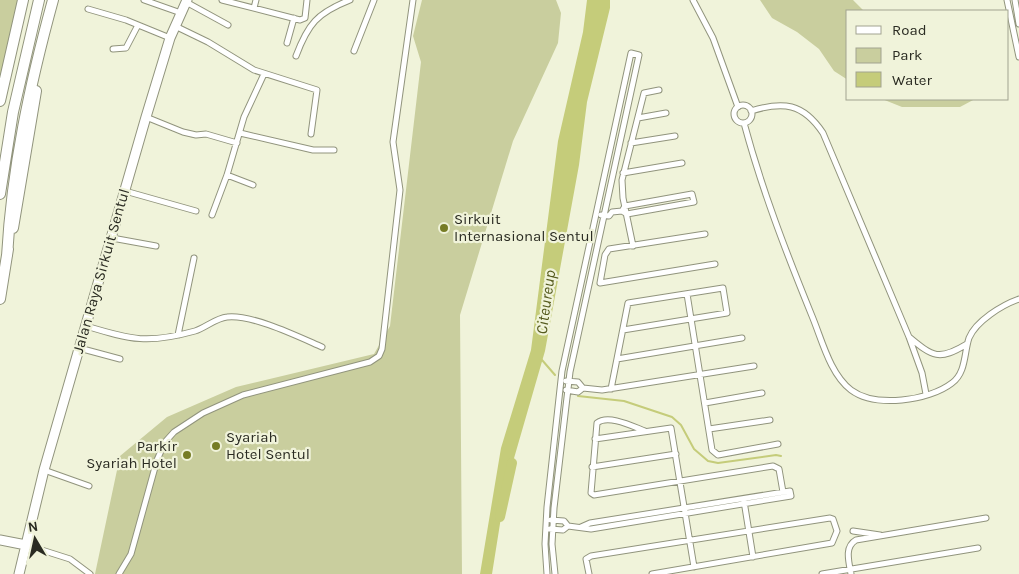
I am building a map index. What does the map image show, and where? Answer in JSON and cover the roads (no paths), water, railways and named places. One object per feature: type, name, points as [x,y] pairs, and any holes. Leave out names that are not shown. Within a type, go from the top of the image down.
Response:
[{"type":"highway","points":[[0,101],[23,0]]},
{"type":"highway","points":[[0,194],[13,112],[38,0]]},
{"type":"highway","points":[[0,299],[20,196],[40,48],[53,0]]},
{"type":"main road","name":"Jalan Raya Sirkuit Sentul","points":[[19,574],[44,470],[78,348],[170,38],[187,1]]},
{"type":"main road","points":[[0,540],[26,545]]},
{"type":"street","points":[[144,0],[160,2],[181,13]]},
{"type":"street","points":[[222,0],[294,18],[305,18],[307,0]]},
{"type":"street","points":[[254,8],[256,0]]},
{"type":"street","points":[[296,56],[306,31],[316,18],[331,8],[350,0]]},
{"type":"street","points":[[354,51],[374,0]]},
{"type":"street","points":[[119,574],[131,554],[157,460],[165,442],[174,432],[226,401],[370,362],[379,356],[382,350],[400,190],[393,142],[413,0]]},
{"type":"street","points":[[693,0],[713,38],[738,107],[734,116],[737,121],[744,123],[749,120],[751,111]]},
{"type":"street","points":[[1007,0],[1019,57]]},
{"type":"street","points":[[1015,0],[1019,24]]},
{"type":"street","points":[[187,1],[228,25]]},
{"type":"street","points":[[88,9],[138,25],[170,38]]},
{"type":"street","points":[[288,43],[294,18]]},
{"type":"street","points":[[113,49],[126,48],[138,25]]},
{"type":"street","points":[[175,26],[208,42],[238,62],[264,74],[317,90],[311,134]]},
{"type":"street","points":[[547,574],[546,519],[561,380],[631,53],[639,55],[568,381],[553,529],[555,574]]},
{"type":"street","points":[[212,215],[228,175],[244,117],[264,74]]},
{"type":"street","points":[[633,246],[621,189],[644,93],[659,90]]},
{"type":"street","points":[[751,111],[773,105],[788,106],[806,114],[820,128],[828,141],[909,337],[922,373],[926,394]]},
{"type":"street","points":[[738,107],[747,106],[751,111]]},
{"type":"street","points":[[638,118],[666,113]]},
{"type":"street","points":[[146,117],[196,136],[206,134],[237,144]]},
{"type":"street","points":[[744,123],[775,226],[834,369],[851,390],[870,399],[902,400],[944,388],[958,378],[971,334],[982,322],[999,309],[1019,300]]},
{"type":"street","points":[[240,133],[313,150],[334,150]]},
{"type":"street","points":[[631,143],[674,136]]},
{"type":"street","points":[[624,174],[682,163]]},
{"type":"street","points":[[228,175],[253,184]]},
{"type":"street","points":[[125,191],[196,212]]},
{"type":"street","points":[[596,213],[609,216],[612,212],[694,202],[692,194],[625,210]]},
{"type":"street","points":[[598,205],[610,208],[612,212]]},
{"type":"street","points":[[705,234],[607,251],[600,283],[715,264]]},
{"type":"street","points":[[112,238],[156,246]]},
{"type":"street","points":[[178,335],[194,258]]},
{"type":"street","points":[[612,389],[628,303],[723,288],[727,313],[623,330]]},
{"type":"street","points":[[687,294],[712,450],[718,454],[778,444]]},
{"type":"street","points":[[86,326],[140,340],[178,335],[203,328],[221,319],[233,317],[274,328],[322,348]]},
{"type":"street","points":[[909,337],[934,355],[947,355],[968,344]]},
{"type":"street","points":[[617,359],[742,338]]},
{"type":"street","points":[[78,348],[120,359]]},
{"type":"street","points":[[560,389],[578,392],[583,388],[612,389],[754,366]]},
{"type":"street","points":[[561,380],[578,382],[583,388]]},
{"type":"street","points":[[705,403],[762,393]]},
{"type":"street","points":[[644,431],[623,423],[599,420],[597,423],[590,490],[594,495],[773,466],[779,469],[783,492]]},
{"type":"street","points":[[709,429],[770,420]]},
{"type":"street","points":[[595,439],[671,428],[694,567]]},
{"type":"street","points":[[592,467],[676,454]]},
{"type":"street","points":[[44,470],[89,486]]},
{"type":"street","points":[[546,529],[563,530],[568,526],[581,526],[591,529],[783,492],[790,491],[791,496],[744,501]]},
{"type":"street","points":[[744,501],[754,557]]},
{"type":"street","points":[[589,574],[587,557],[830,518],[833,519],[837,531],[832,543],[652,574]]},
{"type":"street","points":[[850,572],[848,549],[850,544],[856,540],[986,518]]},
{"type":"street","points":[[546,519],[564,521],[568,526]]},
{"type":"street","points":[[853,531],[886,536]]},
{"type":"street","points":[[26,545],[70,558],[90,574]]},
{"type":"street","points":[[822,574],[850,572],[978,548]]},
{"type":"water","points":[[587,0],[610,0],[610,8],[587,102],[579,165],[545,351],[506,486],[492,574],[480,574],[501,448],[531,350],[558,141],[583,32]]},
{"type":"waterway","points":[[542,360],[555,375]]},
{"type":"waterway","points":[[578,396],[624,401],[672,417],[681,425],[694,449],[708,461],[718,463],[776,455],[781,456]]},
{"type":"waterway","name":"Citeureup","points":[[500,517],[512,463]]},
{"type":"place","name":"Sirkuit Internasional Sentul","points":[[444,228]]},
{"type":"place","name":"Syariah Hotel Sentul","points":[[216,446]]},
{"type":"place","name":"Parkir Syariah Hotel","points":[[187,455]]}]
